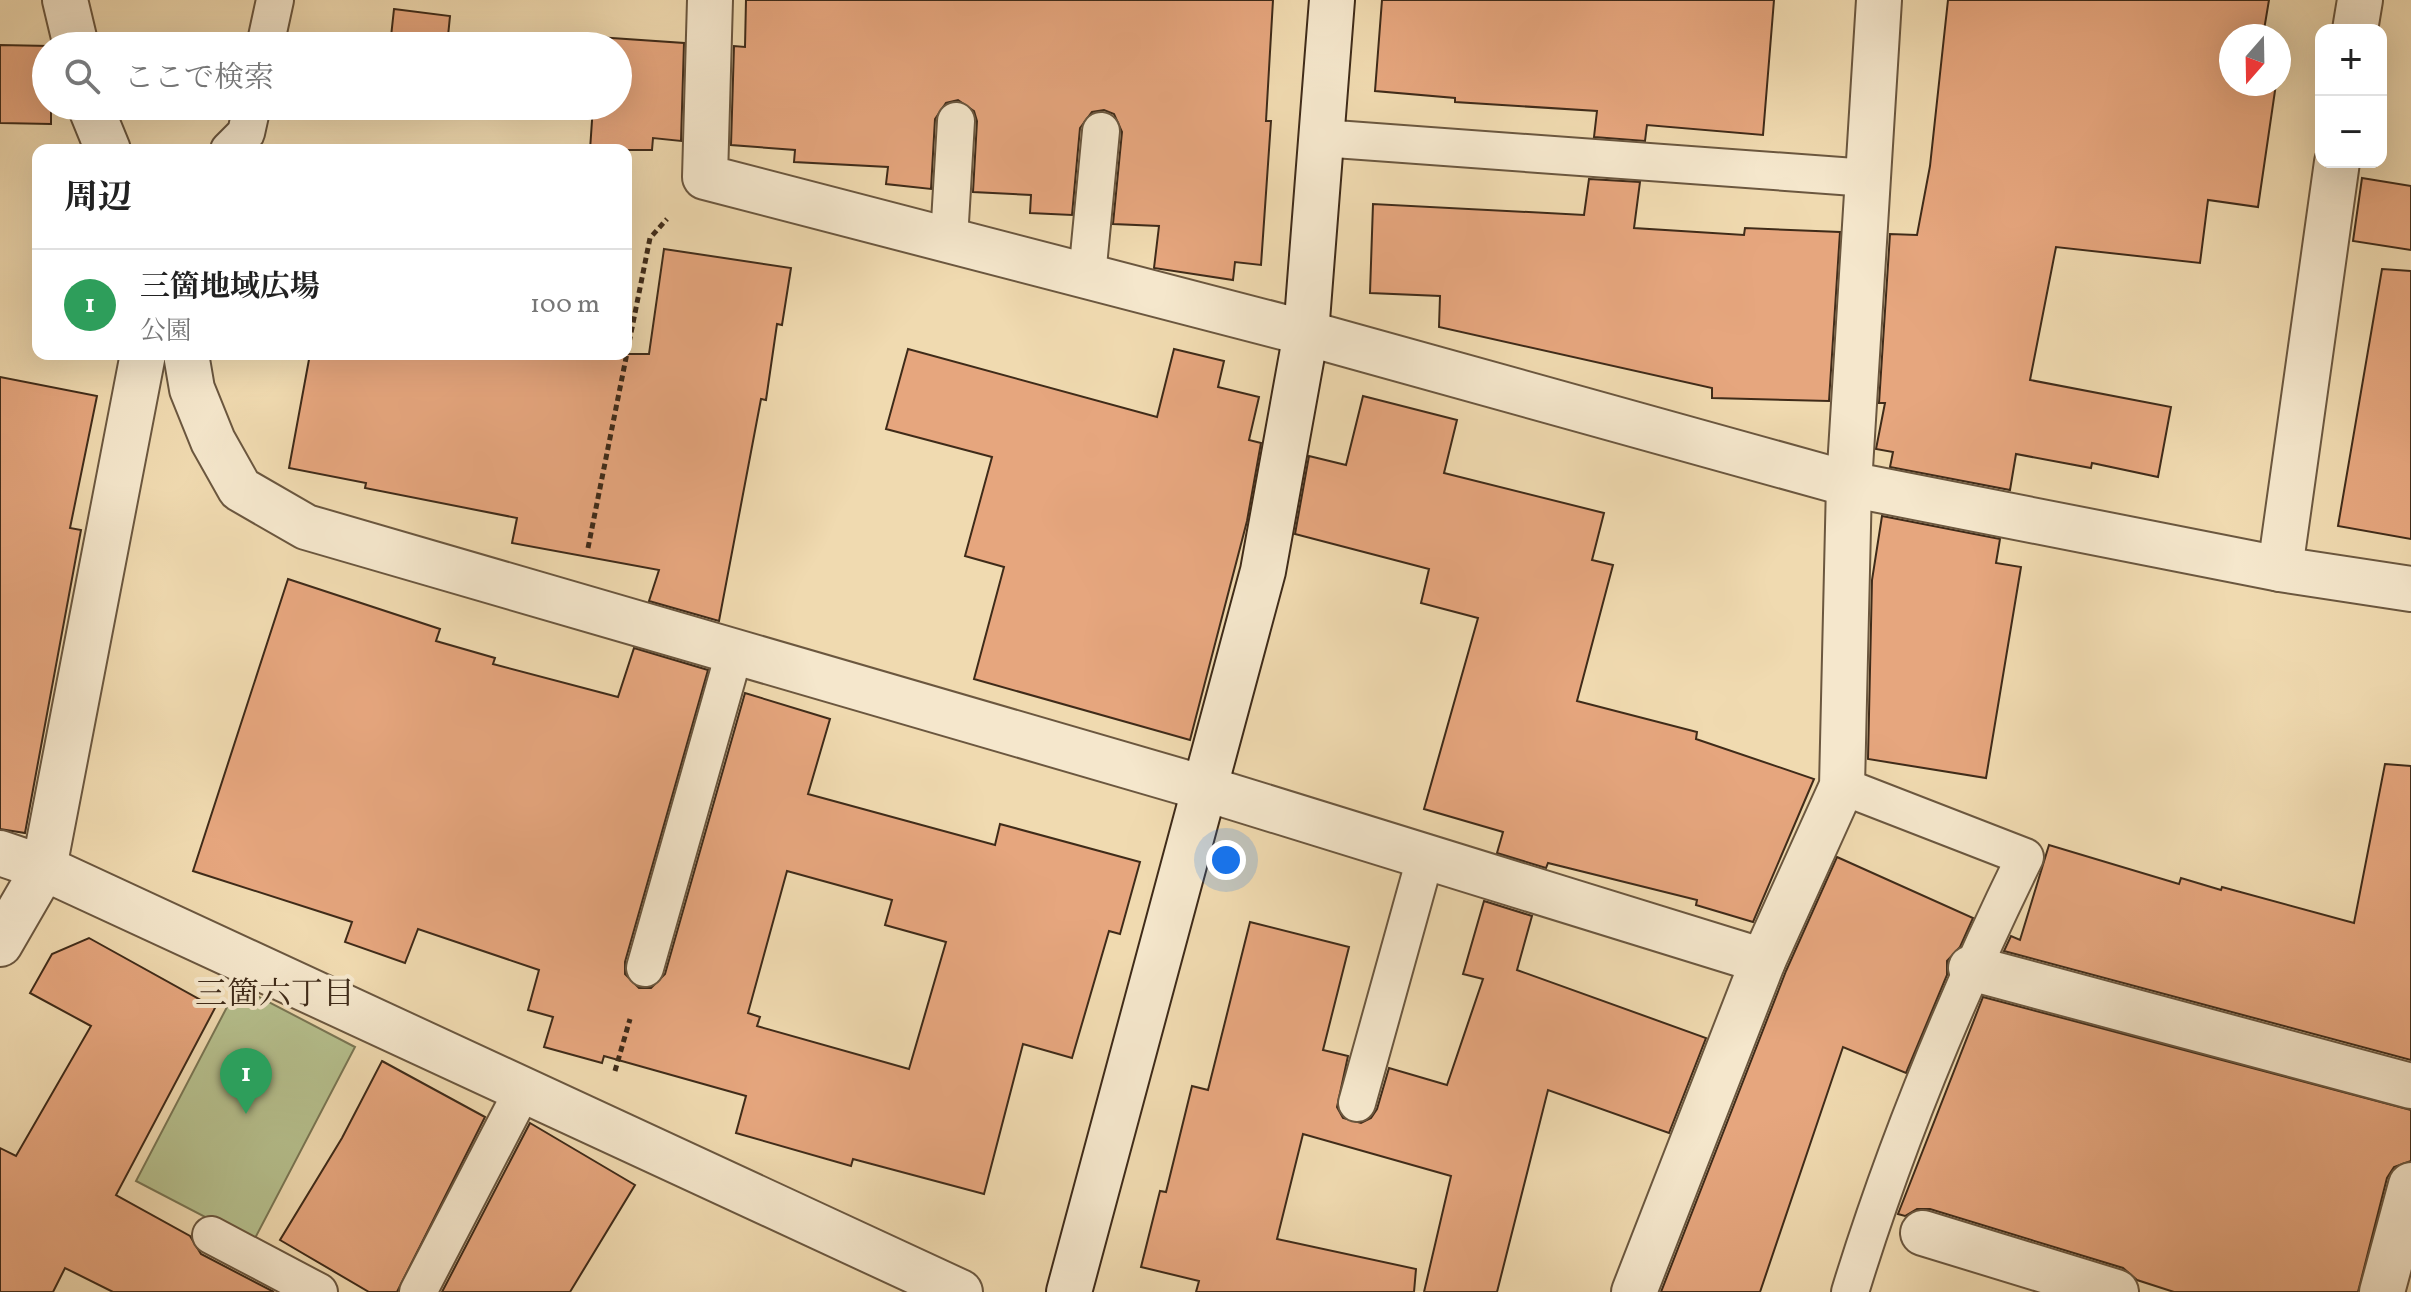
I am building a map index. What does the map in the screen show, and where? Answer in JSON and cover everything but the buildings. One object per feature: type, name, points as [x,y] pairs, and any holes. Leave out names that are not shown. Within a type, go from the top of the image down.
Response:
[{"type":"street","points":[[65,0],[73,32]]},
{"type":"street","points":[[710,0],[705,177],[1306,333],[1849,484],[2280,569],[2411,589]]},
{"type":"street","points":[[1069,1292],[1207,789],[1263,571],[1306,333],[1332,0]]},
{"type":"street","points":[[1634,1292],[1763,961],[1842,786],[1849,484],[1879,0]]},
{"type":"street","points":[[2356,24],[2360,0]]},
{"type":"street","points":[[96,120],[106,144]]},
{"type":"street","points":[[2280,569],[2336,168]]},
{"type":"street","points":[[0,944],[44,868],[142,360]]},
{"type":"street","points":[[187,360],[192,389],[213,441],[240,489],[306,527],[1207,789],[1763,961]]},
{"type":"street","points":[[0,853],[44,868],[960,1292]]},
{"type":"street","points":[[1971,968],[2411,1086]]},
{"type":"street","points":[[2382,1292],[2411,1185]]},
{"type":"street","points":[[1923,1233],[2116,1292]]},
{"type":"lane","points":[[268,32],[275,0]]},
{"type":"lane","points":[[235,144],[246,133],[249,120]]},
{"type":"lane","points":[[949,239],[956,121]]},
{"type":"lane","points":[[1087,276],[1101,131]]},
{"type":"lane","points":[[1321,138],[1868,178]]},
{"type":"lane","points":[[645,968],[735,650]]},
{"type":"lane","points":[[1842,786],[2025,857],[1971,968],[1902,1137],[1850,1292]]},
{"type":"lane","points":[[1357,1103],[1426,855]]},
{"type":"lane","points":[[418,1292],[523,1090]]},
{"type":"lane","points":[[211,1235],[319,1292]]},
{"type":"path","points":[[632,328],[650,238],[705,177]]},
{"type":"path","points":[[577,604],[626,360]]},
{"type":"path","points":[[599,1125],[645,968]]},
{"type":"green space","points":[[238,986],[355,1047],[253,1242],[136,1181]]},
{"type":"place","name":"三箇地域広場","points":[[246,1114]]},
{"type":"district","name":"三箇六丁目","points":[[275,996]]}]
